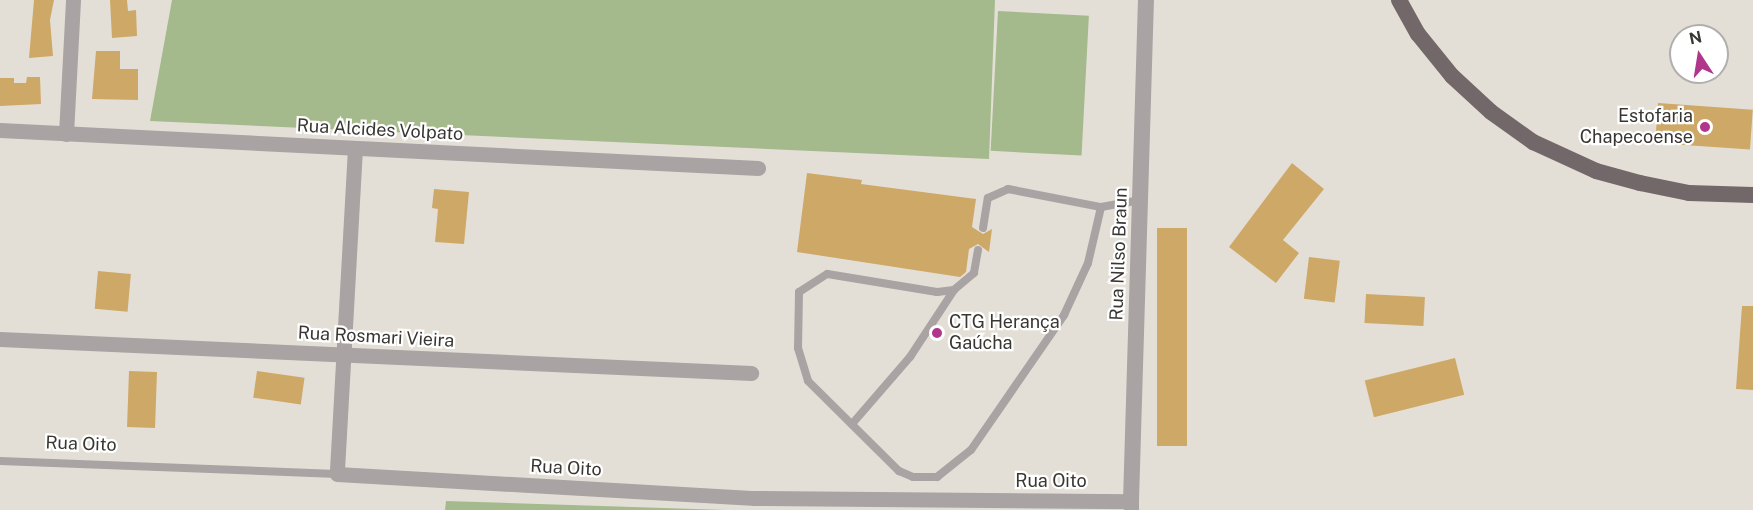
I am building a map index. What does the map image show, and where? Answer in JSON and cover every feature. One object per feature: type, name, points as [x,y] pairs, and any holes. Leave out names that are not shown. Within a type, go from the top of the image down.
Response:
[{"type":"highway","points":[[1399,0],[1418,34],[1452,76],[1491,112],[1533,142],[1596,171],[1640,183],[1689,193],[1753,195]]},
{"type":"street","points":[[66,134],[73,0]]},
{"type":"street","name":"Rua Nilso Braun","points":[[1131,506],[1146,0]]},
{"type":"street","name":"Rua Alcides Volpato","points":[[0,130],[758,168]]},
{"type":"street","points":[[337,474],[355,148]]},
{"type":"street","name":"Rua Rosmari Vieira","points":[[0,339],[751,373]]},
{"type":"street","name":"Rua Oito","points":[[337,474],[755,498],[1131,506]]},
{"type":"lane","points":[[982,228],[988,198],[1008,189],[1101,207],[1140,200]]},
{"type":"lane","points":[[954,290],[937,292],[827,274],[799,292],[798,348],[808,381],[899,471],[913,477],[937,477],[971,450],[1064,315],[1088,263],[1101,207]]},
{"type":"lane","points":[[852,424],[910,357],[954,290],[974,273],[978,250]]},
{"type":"lane","name":"Rua Oito","points":[[0,461],[337,474]]},
{"type":"green space","points":[[172,0],[995,0],[989,159],[150,121]]},
{"type":"green space","points":[[998,11],[1089,16],[1082,156],[991,151]]},
{"type":"green space","points":[[446,501],[726,510],[445,510]]},
{"type":"building","points":[[34,0],[54,0],[50,20],[53,56],[29,58]]},
{"type":"building","points":[[110,0],[127,0],[128,11],[136,10],[137,36],[112,38]]},
{"type":"building","points":[[96,51],[120,51],[120,69],[138,69],[138,100],[92,99]]},
{"type":"building","points":[[27,77],[40,77],[41,104],[0,106],[0,78],[14,78],[14,83],[26,83]]},
{"type":"building","name":"Estofaria Chapecoense","points":[[1658,103],[1753,110],[1750,150],[1655,143]]},
{"type":"building","points":[[1292,163],[1324,189],[1283,240],[1299,253],[1276,283],[1229,247]]},
{"type":"building","points":[[807,173],[862,180],[861,184],[976,199],[972,227],[983,234],[992,229],[989,252],[978,244],[969,249],[966,272],[960,277],[797,252]]},
{"type":"building","points":[[434,189],[469,192],[464,244],[435,242],[438,209],[432,208]]},
{"type":"building","points":[[1157,228],[1187,228],[1187,446],[1157,446]]},
{"type":"building","points":[[1309,257],[1340,261],[1335,302],[1304,299]]},
{"type":"building","points":[[98,271],[131,274],[128,312],[95,309]]},
{"type":"building","points":[[1366,294],[1425,297],[1423,326],[1364,323]]},
{"type":"building","points":[[1742,306],[1753,306],[1753,390],[1736,389]]},
{"type":"building","points":[[1455,358],[1464,395],[1374,417],[1365,380]]},
{"type":"building","points":[[129,371],[157,372],[155,428],[127,427]]},
{"type":"building","points":[[257,371],[305,378],[301,404],[253,398]]},
{"type":"place","name":"Estofaria Chapecoense","points":[[1705,127]]},
{"type":"place","name":"CTG Herança Gaúcha","points":[[937,333]]}]
